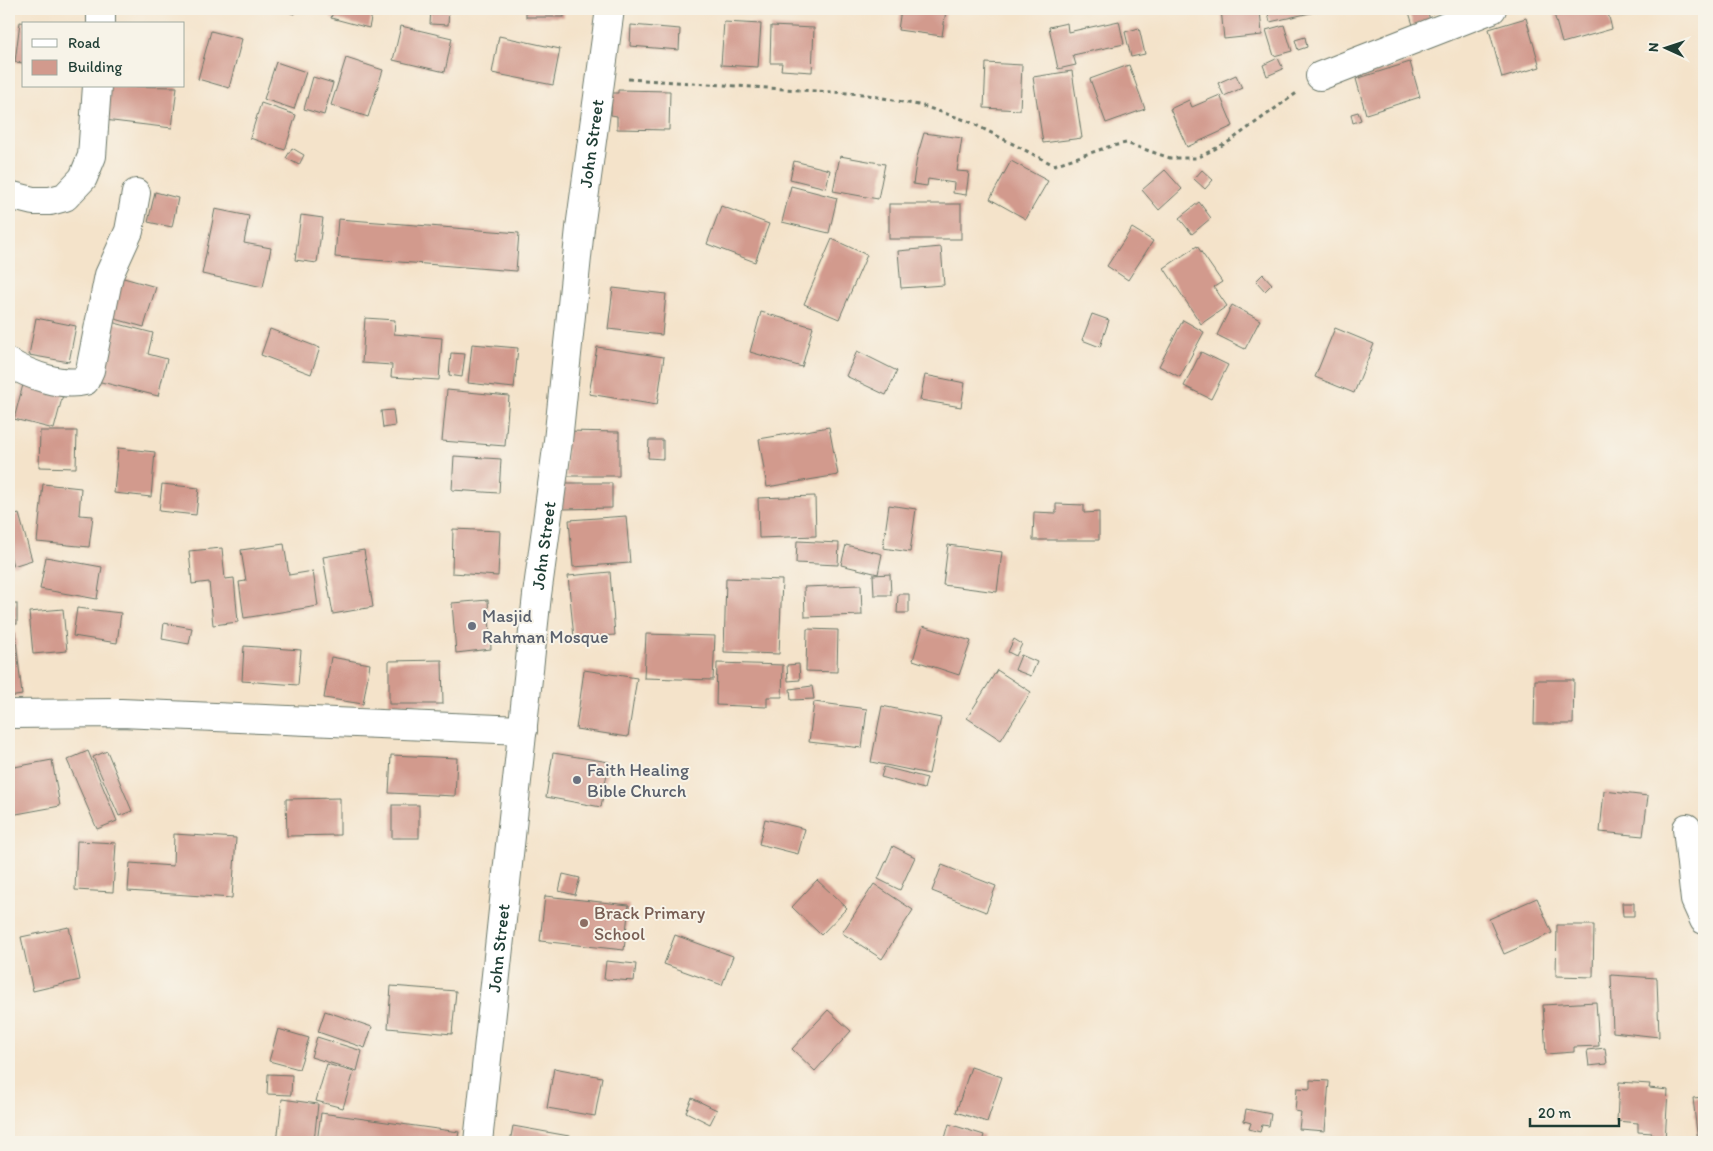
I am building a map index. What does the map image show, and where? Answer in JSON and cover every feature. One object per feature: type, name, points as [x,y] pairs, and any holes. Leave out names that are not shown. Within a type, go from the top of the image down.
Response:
[{"type":"street","points":[[100,22],[102,9]]},
{"type":"street","name":"John Street","points":[[478,1142],[537,595],[558,441],[580,228],[610,9]]},
{"type":"street","points":[[1320,76],[1492,9]]},
{"type":"street","points":[[9,195],[33,201],[50,201],[65,197],[83,178],[92,156],[97,88]]},
{"type":"street","points":[[9,363],[54,381],[76,383],[85,381],[90,370],[109,275],[128,231],[136,192]]},
{"type":"street","points":[[9,714],[121,713],[523,730]]},
{"type":"street","points":[[1687,828],[1695,900],[1704,920]]},
{"type":"path","points":[[600,77],[863,94],[923,106],[968,121],[1054,165],[1126,143],[1170,158],[1197,158],[1230,141],[1320,76]]},
{"type":"building","points":[[280,9],[296,9],[294,14]]},
{"type":"building","points":[[334,9],[373,9],[369,28],[331,18]]},
{"type":"building","points":[[431,9],[449,9],[448,25],[430,24]]},
{"type":"building","points":[[526,9],[564,9],[564,17],[526,17]]},
{"type":"building","points":[[901,9],[946,11],[942,36],[898,30]]},
{"type":"building","points":[[1221,9],[1260,9],[1262,35],[1224,39]]},
{"type":"building","points":[[1267,9],[1319,9],[1319,11],[1270,22]]},
{"type":"building","points":[[1408,9],[1427,9],[1430,20],[1413,25]]},
{"type":"building","points":[[1607,9],[1612,29],[1562,43],[1553,10]]},
{"type":"building","points":[[1526,18],[1540,67],[1502,78],[1489,29]]},
{"type":"building","points":[[1119,21],[1124,44],[1073,55],[1076,65],[1058,69],[1049,27],[1067,23],[1068,32]]},
{"type":"building","points":[[20,22],[22,22],[22,63],[15,62]]},
{"type":"building","points":[[724,22],[761,24],[758,67],[721,65]]},
{"type":"building","points":[[631,25],[680,29],[679,50],[630,46]]},
{"type":"building","points":[[1284,25],[1292,51],[1274,56],[1266,30]]},
{"type":"building","points":[[401,26],[452,38],[445,72],[393,60]]},
{"type":"building","points":[[771,26],[814,28],[812,72],[781,70],[782,63],[770,63]]},
{"type":"building","points":[[1139,28],[1145,54],[1131,57],[1125,32]]},
{"type":"building","points":[[211,31],[242,39],[229,88],[198,79]]},
{"type":"building","points":[[499,36],[560,49],[553,85],[492,73]]},
{"type":"building","points":[[1305,37],[1307,47],[1298,50],[1295,40]]},
{"type":"building","points":[[346,58],[383,70],[368,117],[331,105]]},
{"type":"building","points":[[1278,58],[1283,69],[1267,76],[1263,65]]},
{"type":"building","points":[[276,62],[306,72],[294,109],[264,99]]},
{"type":"building","points":[[1410,62],[1420,97],[1366,114],[1356,79]]},
{"type":"building","points":[[986,63],[1022,65],[1020,110],[984,108]]},
{"type":"building","points":[[1129,65],[1145,109],[1106,123],[1090,79]]},
{"type":"building","points":[[1072,71],[1082,138],[1043,143],[1033,77]]},
{"type":"building","points":[[1236,75],[1242,88],[1224,96],[1218,83]]},
{"type":"building","points":[[313,77],[333,83],[324,115],[304,109]]},
{"type":"building","points":[[109,88],[177,88],[172,128],[104,120]]},
{"type":"building","points":[[618,90],[670,91],[669,130],[617,129],[617,116],[611,115],[612,93],[618,93]]},
{"type":"building","points":[[1220,95],[1233,126],[1187,147],[1170,109],[1189,100],[1192,107]]},
{"type":"building","points":[[261,103],[296,115],[285,150],[250,138]]},
{"type":"building","points":[[1358,112],[1361,120],[1353,123],[1351,114]]},
{"type":"building","points":[[924,133],[962,138],[957,171],[969,172],[966,195],[953,193],[954,183],[928,179],[927,186],[913,184],[917,157]]},
{"type":"building","points":[[292,148],[304,155],[299,165],[286,158]]},
{"type":"building","points":[[840,156],[885,164],[878,199],[833,191]]},
{"type":"building","points":[[794,161],[830,170],[826,188],[790,179]]},
{"type":"building","points":[[1011,161],[1048,181],[1026,219],[990,199]]},
{"type":"building","points":[[1165,170],[1182,189],[1159,210],[1142,190]]},
{"type":"building","points":[[1202,170],[1213,180],[1205,189],[1194,179]]},
{"type":"building","points":[[791,186],[837,198],[829,233],[782,222]]},
{"type":"building","points":[[155,192],[178,198],[172,227],[148,222]]},
{"type":"building","points":[[1199,202],[1211,218],[1192,234],[1179,218]]},
{"type":"building","points":[[889,204],[961,204],[961,239],[889,239]]},
{"type":"building","points":[[721,206],[769,224],[755,262],[707,244]]},
{"type":"building","points":[[215,209],[249,216],[244,243],[271,248],[263,287],[202,274]]},
{"type":"building","points":[[301,215],[323,218],[317,263],[295,260]]},
{"type":"building","points":[[338,219],[519,233],[516,271],[335,257]]},
{"type":"building","points":[[1132,228],[1153,241],[1128,280],[1107,266]]},
{"type":"building","points":[[832,239],[867,255],[839,319],[804,304]]},
{"type":"building","points":[[1197,246],[1222,282],[1214,287],[1227,306],[1201,324],[1164,268]]},
{"type":"building","points":[[941,247],[944,285],[901,288],[898,251]]},
{"type":"building","points":[[1263,274],[1272,284],[1265,291],[1256,281]]},
{"type":"building","points":[[120,277],[156,287],[144,327],[108,317]]},
{"type":"building","points":[[613,288],[666,294],[662,335],[608,329]]},
{"type":"building","points":[[1232,305],[1260,320],[1245,349],[1217,335]]},
{"type":"building","points":[[761,312],[813,327],[802,367],[750,352]]},
{"type":"building","points":[[1092,314],[1109,320],[1100,347],[1082,340]]},
{"type":"building","points":[[36,318],[76,326],[69,362],[29,355]]},
{"type":"building","points":[[365,318],[395,320],[394,334],[442,338],[439,380],[391,377],[392,365],[362,363]]},
{"type":"building","points":[[1183,320],[1204,332],[1180,377],[1159,366]]},
{"type":"building","points":[[111,322],[153,333],[148,354],[167,359],[158,396],[97,381]]},
{"type":"building","points":[[1335,328],[1374,344],[1354,393],[1315,377]]},
{"type":"building","points":[[270,329],[320,348],[311,374],[261,355]]},
{"type":"building","points":[[472,344],[518,348],[514,388],[468,383]]},
{"type":"building","points":[[597,347],[664,357],[657,405],[589,394]]},
{"type":"building","points":[[857,351],[897,371],[886,395],[846,376]]},
{"type":"building","points":[[1201,352],[1228,365],[1211,399],[1184,386]]},
{"type":"building","points":[[451,353],[465,354],[462,377],[449,375]]},
{"type":"building","points":[[925,375],[965,383],[961,407],[920,400]]},
{"type":"building","points":[[25,377],[65,387],[54,429],[14,419]]},
{"type":"building","points":[[447,390],[509,396],[505,446],[442,441]]},
{"type":"building","points":[[393,410],[395,426],[383,428],[381,411]]},
{"type":"building","points":[[829,427],[838,475],[767,487],[759,439]]},
{"type":"building","points":[[40,431],[77,431],[76,468],[39,467]]},
{"type":"building","points":[[566,431],[619,432],[619,476],[566,476]]},
{"type":"building","points":[[649,440],[663,440],[663,459],[648,458]]},
{"type":"building","points":[[118,448],[155,452],[151,497],[114,493]]},
{"type":"building","points":[[454,456],[501,459],[499,493],[452,490]]},
{"type":"building","points":[[562,483],[612,483],[612,508],[562,509]]},
{"type":"building","points":[[43,484],[81,488],[79,515],[93,516],[89,547],[37,542]]},
{"type":"building","points":[[162,484],[199,488],[196,515],[159,511]]},
{"type":"building","points":[[815,496],[816,536],[759,538],[758,498]]},
{"type":"building","points":[[1056,504],[1084,505],[1084,513],[1099,512],[1099,540],[1033,540],[1034,512],[1056,513]]},
{"type":"building","points":[[889,505],[916,509],[910,552],[883,548]]},
{"type":"building","points":[[19,514],[32,560],[13,566],[9,551],[9,517]]},
{"type":"building","points":[[626,516],[630,563],[573,567],[569,520]]},
{"type":"building","points":[[453,529],[500,531],[498,576],[452,573]]},
{"type":"building","points":[[797,541],[839,543],[838,565],[796,563]]},
{"type":"building","points":[[284,544],[289,575],[313,571],[318,606],[244,618],[239,582],[246,581],[241,550]]},
{"type":"building","points":[[846,545],[882,554],[878,574],[841,565]]},
{"type":"building","points":[[948,545],[1002,552],[997,592],[943,585]]},
{"type":"building","points":[[222,548],[225,579],[234,578],[238,622],[213,625],[209,582],[192,584],[189,551]]},
{"type":"building","points":[[364,550],[373,607],[333,614],[323,557]]},
{"type":"building","points":[[46,557],[102,567],[97,599],[40,589]]},
{"type":"building","points":[[610,572],[615,635],[574,638],[568,576]]},
{"type":"building","points":[[890,574],[891,595],[874,595],[873,575]]},
{"type":"building","points":[[726,578],[782,580],[779,654],[724,652]]},
{"type":"building","points":[[861,585],[862,615],[805,617],[804,587]]},
{"type":"building","points":[[898,594],[909,594],[909,613],[897,613]]},
{"type":"building","name":"Masjid Rahman Mosque","points":[[488,600],[491,649],[456,653],[452,603]]},
{"type":"building","points":[[9,604],[17,604],[17,624],[9,624]]},
{"type":"building","points":[[77,608],[121,613],[117,643],[73,636]]},
{"type":"building","points":[[63,609],[67,651],[33,654],[29,612]]},
{"type":"building","points":[[164,623],[192,628],[189,644],[162,639]]},
{"type":"building","points":[[923,626],[971,641],[959,675],[913,660]]},
{"type":"building","points":[[807,629],[838,630],[837,672],[806,671]]},
{"type":"building","points":[[15,631],[22,695],[9,697],[9,632]]},
{"type":"building","points":[[646,634],[715,636],[713,680],[644,678]]},
{"type":"building","points":[[1014,639],[1022,644],[1016,656],[1008,652]]},
{"type":"building","points":[[244,646],[301,650],[298,685],[242,681]]},
{"type":"building","points":[[1021,655],[1037,662],[1031,676],[1015,670]]},
{"type":"building","points":[[331,657],[370,664],[363,704],[324,698]]},
{"type":"building","points":[[442,660],[443,704],[389,704],[389,661]]},
{"type":"building","points":[[717,663],[783,665],[782,697],[767,697],[767,707],[716,705]]},
{"type":"building","points":[[799,664],[800,680],[788,681],[787,665]]},
{"type":"building","points":[[584,670],[637,678],[628,737],[576,729]]},
{"type":"building","points":[[997,670],[1031,692],[1001,740],[967,718]]},
{"type":"building","points":[[1535,680],[1574,680],[1573,724],[1534,724]]},
{"type":"building","points":[[812,686],[814,699],[791,700],[790,689]]},
{"type":"building","points":[[814,702],[867,709],[862,748],[809,742]]},
{"type":"building","points":[[882,706],[941,718],[929,774],[871,762]]},
{"type":"building","points":[[88,751],[117,821],[97,829],[67,760]]},
{"type":"building","points":[[107,751],[132,811],[119,816],[93,757]]},
{"type":"building","name":"Faith Healing Bible Church","points":[[553,753],[609,762],[601,807],[546,797]]},
{"type":"building","points":[[391,755],[457,758],[455,796],[389,793]]},
{"type":"building","points":[[52,760],[60,806],[11,815],[9,804],[9,768]]},
{"type":"building","points":[[884,767],[927,778],[924,789],[881,777]]},
{"type":"building","points":[[1604,791],[1648,796],[1643,836],[1600,832]]},
{"type":"building","points":[[340,798],[340,835],[287,836],[286,799]]},
{"type":"building","points":[[392,805],[419,805],[419,838],[392,838]]},
{"type":"building","points":[[765,819],[805,829],[798,854],[759,844]]},
{"type":"building","points":[[174,834],[236,838],[232,898],[128,891],[130,863],[173,866]]},
{"type":"building","points":[[77,841],[116,843],[113,892],[75,890]]},
{"type":"building","points":[[893,846],[915,857],[900,890],[878,879]]},
{"type":"building","points":[[942,865],[996,886],[986,912],[932,891]]},
{"type":"building","points":[[563,874],[580,878],[575,895],[559,891]]},
{"type":"building","points":[[817,880],[847,908],[821,935],[792,907]]},
{"type":"building","points":[[874,884],[913,910],[882,959],[842,933]]},
{"type":"building","name":"Brack Primary School","points":[[545,896],[629,905],[624,950],[540,941]]},
{"type":"building","points":[[1537,898],[1552,933],[1504,954],[1489,919]]},
{"type":"building","points":[[1622,903],[1634,903],[1634,916],[1623,916]]},
{"type":"building","points":[[1557,925],[1594,925],[1593,977],[1556,976]]},
{"type":"building","points":[[69,927],[80,980],[33,991],[21,937]]},
{"type":"building","points":[[675,935],[733,956],[722,985],[664,964]]},
{"type":"building","points":[[606,961],[636,964],[634,981],[604,979]]},
{"type":"building","points":[[1611,975],[1657,978],[1659,1037],[1613,1032]]},
{"type":"building","points":[[391,986],[456,991],[452,1034],[388,1028]]},
{"type":"building","points":[[1596,1002],[1599,1046],[1574,1047],[1574,1052],[1546,1054],[1543,1005]]},
{"type":"building","points":[[828,1010],[851,1031],[815,1071],[792,1049]]},
{"type":"building","points":[[325,1011],[372,1027],[365,1048],[318,1032]]},
{"type":"building","points":[[278,1029],[309,1038],[299,1069],[269,1061]]},
{"type":"building","points":[[317,1037],[362,1051],[357,1071],[311,1057]]},
{"type":"building","points":[[1605,1048],[1607,1064],[1589,1066],[1587,1050]]},
{"type":"building","points":[[327,1064],[354,1072],[343,1108],[316,1101]]},
{"type":"building","points":[[971,1067],[1002,1077],[987,1122],[956,1112]]},
{"type":"building","points":[[554,1068],[602,1077],[595,1116],[547,1108]]},
{"type":"building","points":[[268,1074],[292,1075],[291,1095],[267,1094]]},
{"type":"building","points":[[1310,1080],[1329,1081],[1325,1131],[1299,1129],[1301,1112],[1295,1111],[1297,1088],[1310,1089]]},
{"type":"building","points":[[1619,1082],[1650,1084],[1649,1088],[1668,1090],[1665,1141],[1652,1140],[1652,1133],[1638,1132],[1638,1123],[1617,1121]]},
{"type":"building","points":[[1704,1097],[1704,1142],[1698,1142],[1693,1098]]},
{"type":"building","points":[[692,1098],[717,1110],[710,1124],[686,1112]]},
{"type":"building","points":[[282,1099],[318,1104],[314,1142],[277,1142]]},
{"type":"building","points":[[1246,1109],[1271,1114],[1269,1126],[1262,1125],[1260,1132],[1249,1129],[1251,1123],[1244,1121]]},
{"type":"building","points":[[321,1113],[459,1132],[457,1142],[317,1142]]},
{"type":"building","points":[[949,1124],[984,1135],[982,1142],[944,1142]]},
{"type":"building","points":[[513,1126],[580,1138],[579,1142],[510,1142]]},
{"type":"place","name":"Masjid Rahman Mosque","points":[[472,626]]},
{"type":"place","name":"Faith Healing Bible Church","points":[[577,780]]},
{"type":"place","name":"Brack Primary School","points":[[584,923]]}]
